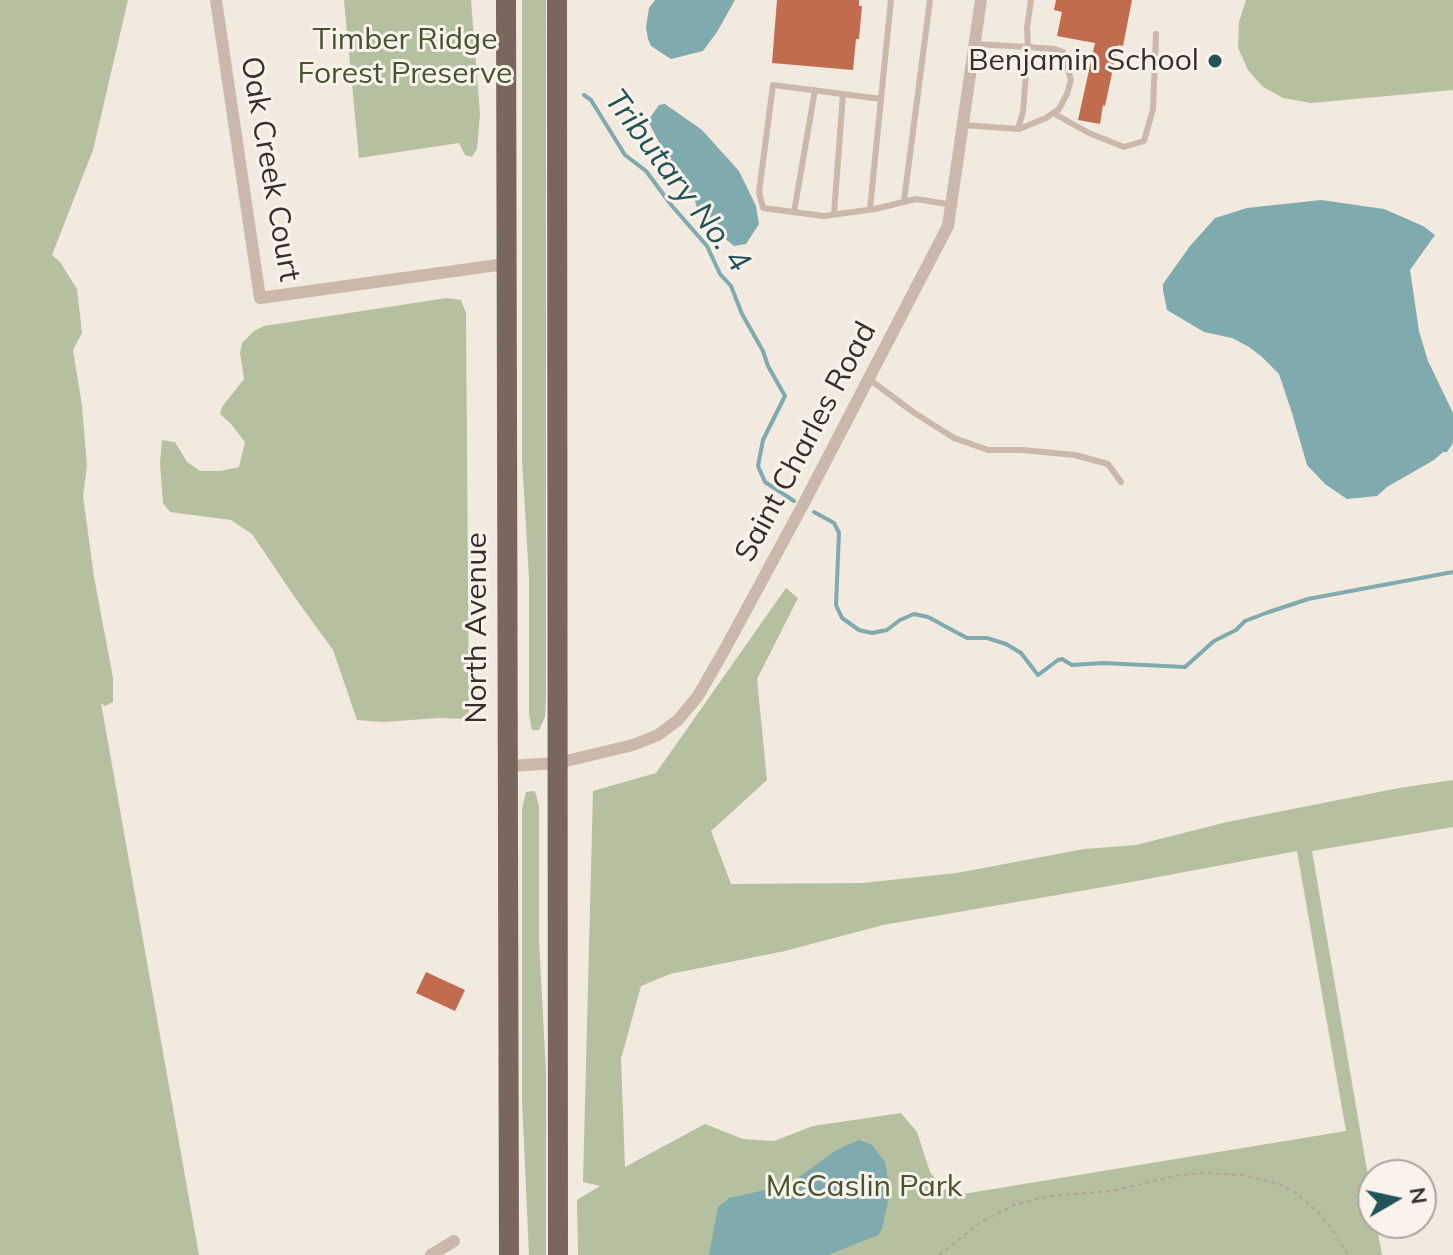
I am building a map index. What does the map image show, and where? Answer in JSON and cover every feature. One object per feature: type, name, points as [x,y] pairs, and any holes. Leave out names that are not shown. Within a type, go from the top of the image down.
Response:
[{"type":"main road","name":"North Avenue","points":[[506,0],[509,1255]]},
{"type":"main road","points":[[557,0],[558,1255]]},
{"type":"street","name":"Oak Creek Court","points":[[216,0],[260,298],[505,264]]},
{"type":"street","name":"Saint Charles Road","points":[[508,766],[558,763],[633,745],[658,735],[678,720],[698,696],[800,511],[948,226],[981,0]]},
{"type":"street","points":[[431,1255],[454,1241]]},
{"type":"lane","points":[[870,209],[891,0]]},
{"type":"lane","points":[[904,201],[930,0]]},
{"type":"lane","points":[[1018,129],[1023,112],[1031,0]]},
{"type":"lane","points":[[1053,113],[1089,133],[1124,147],[1144,141],[1153,109],[1156,34]]},
{"type":"lane","points":[[964,125],[1018,129],[1033,125],[1059,109],[1071,80],[1063,52],[1055,49],[975,44]]},
{"type":"lane","points":[[881,99],[773,85],[759,192],[763,208],[824,216],[916,199],[953,205]]},
{"type":"lane","points":[[794,212],[815,90]]},
{"type":"lane","points":[[834,214],[843,94]]},
{"type":"lane","points":[[869,379],[954,438],[988,450],[1075,455],[1108,464],[1121,482]]},
{"type":"path","points":[[939,1255],[981,1222],[1023,1202],[1050,1196],[1112,1191],[1200,1173],[1244,1175],[1279,1184],[1296,1193],[1327,1222],[1348,1255]]},
{"type":"green space","points":[[0,0],[128,0],[93,150],[52,255],[77,289],[82,333],[73,350],[87,466],[83,496],[113,678],[113,702],[105,706],[101,703],[199,1255],[0,1255]]},
{"type":"green space","name":"Timber Ridge Forest Preserve","points":[[344,0],[471,0],[480,114],[477,149],[472,157],[465,155],[459,143],[359,158]]},
{"type":"green space","points":[[522,0],[546,0],[546,696],[545,717],[539,730],[532,730],[529,715],[529,578],[522,459]]},
{"type":"green space","points":[[1246,0],[1453,0],[1453,90],[1311,103],[1283,98],[1263,87],[1248,70],[1238,48],[1239,22]]},
{"type":"green space","points":[[447,298],[461,300],[466,313],[469,719],[357,720],[333,650],[252,534],[231,520],[170,512],[163,503],[162,440],[175,442],[187,462],[200,471],[239,467],[245,442],[220,414],[244,379],[240,353],[242,343],[254,331],[264,326]]},
{"type":"green space","name":"McCaslin Park","points":[[786,588],[798,598],[757,679],[767,780],[711,831],[731,884],[862,883],[957,873],[1084,849],[1136,845],[1227,822],[1453,780],[1453,827],[1312,851],[1365,1159],[1357,1159],[1357,1239],[1379,1239],[1382,1255],[578,1255],[577,1200],[600,1186],[583,1182],[593,791],[656,773]],"holes":[[[1297,851],[1346,1131],[963,1194],[943,1189],[930,1172],[917,1132],[901,1113],[813,1126],[774,1141],[743,1139],[705,1124],[625,1167],[621,1059],[641,986],[670,974],[785,951],[883,925]]]},
{"type":"green space","points":[[535,791],[539,806],[539,941],[546,1071],[546,1255],[529,1255],[522,1099],[522,809],[526,792]]},
{"type":"water","points":[[655,0],[735,0],[703,51],[671,59],[651,46],[648,39],[649,8]]},
{"type":"water","points":[[665,104],[702,130],[739,171],[756,206],[759,224],[746,244],[734,246],[709,225],[705,214],[697,208],[674,171],[649,119],[659,105]]},
{"type":"water","points":[[1321,200],[1384,209],[1423,226],[1435,235],[1410,270],[1419,331],[1428,361],[1453,413],[1453,443],[1447,452],[1377,496],[1347,499],[1325,484],[1307,465],[1279,374],[1249,347],[1232,338],[1204,332],[1167,310],[1163,290],[1163,284],[1190,246],[1215,218],[1247,208]]},
{"type":"water","points":[[859,1140],[872,1145],[885,1162],[890,1192],[878,1235],[828,1255],[709,1255],[718,1207],[729,1198],[788,1185],[838,1149]]},
{"type":"building","points":[[777,0],[859,0],[859,6],[862,6],[853,70],[772,63]]},
{"type":"building","points":[[1056,0],[1132,0],[1123,46],[1118,45],[1100,124],[1078,120],[1095,43],[1057,36],[1062,12],[1054,10]]},
{"type":"building","points":[[426,972],[465,990],[455,1011],[416,993]]},
{"type":"waterway","name":"Tributary No. 4","points":[[584,95],[591,100],[625,155],[646,171],[707,246],[720,274],[731,286],[742,314],[785,396],[763,440],[758,466],[765,482],[794,501]]},
{"type":"waterway","name":"Tributary No. 4","points":[[814,512],[834,523],[839,533],[836,605],[842,618],[859,630],[872,633],[887,630],[914,614],[928,617],[967,638],[987,638],[1006,644],[1021,653],[1038,675],[1062,659],[1072,665],[1103,663],[1185,667],[1214,641],[1236,630],[1245,621],[1266,613],[1308,599],[1453,572]]},
{"type":"place","name":"Benjamin School","points":[[1215,61]]}]
